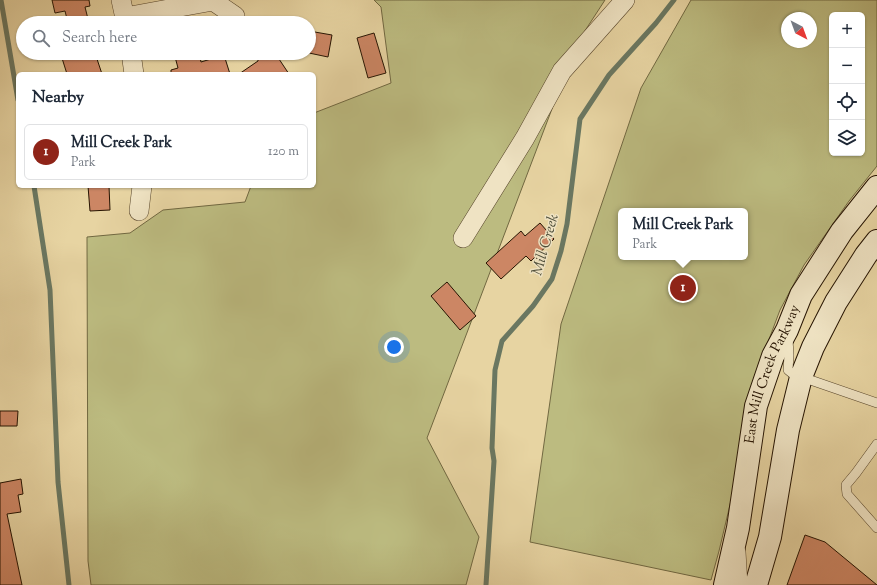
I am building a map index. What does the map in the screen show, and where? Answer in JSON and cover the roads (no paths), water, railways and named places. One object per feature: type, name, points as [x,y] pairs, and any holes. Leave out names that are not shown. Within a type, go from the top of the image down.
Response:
[{"type":"street","points":[[463,238],[526,138],[562,71],[625,0]]},
{"type":"street","points":[[124,13],[213,1],[235,16]]},
{"type":"street","points":[[132,60],[134,72]]},
{"type":"street","name":"East Mill Creek Parkway","points":[[725,585],[735,541],[756,406],[773,356],[787,330],[792,314],[805,289],[842,231],[877,186]]},
{"type":"street","points":[[139,211],[142,188]]},
{"type":"street","name":"East Mill Creek Parkway","points":[[756,585],[770,537],[788,430],[801,377],[813,347],[836,302],[866,255],[877,241]]},
{"type":"street","points":[[735,541],[738,585]]},
{"type":"lane","points":[[787,330],[789,355],[788,370],[801,377],[877,403]]},
{"type":"lane","points":[[877,444],[846,485],[847,494],[877,528]]},
{"type":"waterway","points":[[1,0],[16,88]]},
{"type":"waterway","name":"Mill Creek","points":[[486,585],[494,461],[492,448],[495,370],[502,341],[533,306],[552,279],[561,251],[567,224],[580,119],[609,75],[656,23],[674,0]]},
{"type":"waterway","points":[[34,188],[50,290],[58,482],[69,585]]},
{"type":"place","name":"Mill Creek Park","points":[[683,288]]}]
